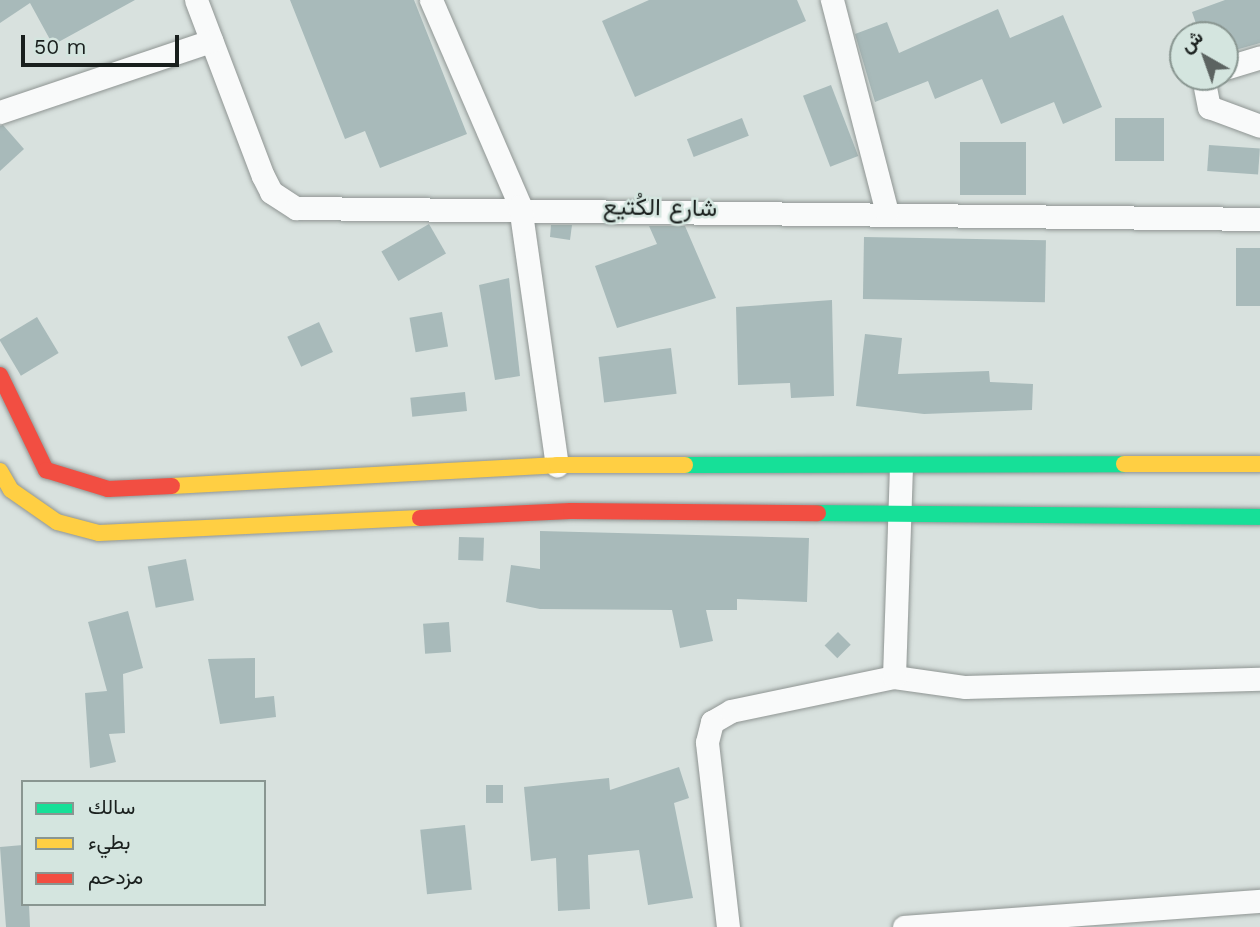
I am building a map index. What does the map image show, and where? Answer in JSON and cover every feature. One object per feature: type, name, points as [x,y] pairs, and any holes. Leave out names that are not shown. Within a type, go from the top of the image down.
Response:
[{"type":"main road","points":[[0,375],[46,470],[72,482],[139,488],[557,465],[901,468],[1260,464]]},
{"type":"main road","points":[[4,485],[57,522],[99,533],[572,511],[1260,517]]},
{"type":"street","name":"شارع الكُتيع","points":[[196,0],[263,176],[282,202],[310,209],[520,206],[1260,219]]},
{"type":"street","points":[[431,0],[520,206],[557,465]]},
{"type":"street","points":[[832,0],[887,212]]},
{"type":"street","points":[[0,112],[211,41]]},
{"type":"street","points":[[1239,64],[1260,57]]},
{"type":"street","points":[[1206,91],[1209,107],[1260,126]]},
{"type":"street","points":[[894,677],[901,468]]},
{"type":"street","points":[[4,485],[46,470]]},
{"type":"street","points":[[728,927],[707,742],[712,722],[731,711],[894,677],[965,687],[1260,679]]},
{"type":"street","points":[[904,927],[1260,901]]},
{"type":"building","points":[[0,0],[135,0],[53,45],[30,3],[0,23]]},
{"type":"building","points":[[290,0],[414,0],[467,134],[380,168],[365,131],[345,139]]},
{"type":"building","points":[[649,0],[797,0],[806,21],[635,97],[602,21]]},
{"type":"building","points":[[1225,0],[1260,0],[1260,43],[1239,49],[1239,21],[1195,21],[1192,12]]},
{"type":"building","points":[[998,9],[1010,38],[1063,15],[1102,107],[1063,124],[1054,102],[1001,124],[982,79],[935,99],[928,81],[875,102],[855,34],[887,22],[899,53]]},
{"type":"building","points":[[831,85],[858,156],[830,167],[803,96]]},
{"type":"building","points":[[742,118],[749,136],[694,157],[687,139]]},
{"type":"building","points":[[1115,118],[1164,118],[1164,161],[1115,161]]},
{"type":"building","points":[[3,125],[24,149],[0,171],[0,126]]},
{"type":"building","points":[[960,142],[1026,142],[1026,195],[960,195]]},
{"type":"building","points":[[1209,145],[1260,149],[1258,174],[1207,171]]},
{"type":"building","points":[[429,224],[446,253],[398,281],[381,252]]},
{"type":"building","points":[[551,225],[572,225],[570,240],[550,237]]},
{"type":"building","points":[[649,226],[685,226],[716,298],[617,328],[595,266],[657,244]]},
{"type":"building","points":[[864,237],[1046,240],[1045,302],[863,299]]},
{"type":"building","points":[[1236,248],[1260,248],[1260,306],[1236,306]]},
{"type":"building","points":[[509,278],[520,376],[495,380],[479,285]]},
{"type":"building","points":[[832,300],[834,396],[791,398],[790,383],[738,385],[736,307]]},
{"type":"building","points":[[442,312],[448,346],[416,352],[410,318]]},
{"type":"building","points":[[37,317],[59,353],[21,376],[0,339]]},
{"type":"building","points":[[319,322],[333,352],[301,367],[287,337]]},
{"type":"building","points":[[865,334],[902,338],[898,374],[989,371],[990,382],[1033,384],[1032,410],[924,414],[856,406]]},
{"type":"building","points":[[671,348],[677,394],[604,403],[599,357]]},
{"type":"building","points":[[465,392],[467,411],[412,417],[410,398]]},
{"type":"building","points":[[540,531],[809,538],[807,602],[737,599],[737,610],[706,610],[713,641],[680,648],[672,610],[540,609],[506,602],[511,565],[540,569]]},
{"type":"building","points":[[459,537],[484,538],[483,561],[458,560]]},
{"type":"building","points":[[186,559],[194,600],[156,608],[148,566]]},
{"type":"building","points":[[128,611],[143,668],[123,674],[125,733],[109,734],[116,762],[90,768],[85,693],[107,691],[88,622]]},
{"type":"building","points":[[449,622],[451,652],[425,654],[423,624]]},
{"type":"building","points":[[838,632],[851,645],[837,658],[825,645]]},
{"type":"building","points":[[255,658],[255,698],[274,696],[276,717],[220,724],[208,659]]},
{"type":"building","points":[[679,767],[689,798],[674,803],[693,898],[648,905],[639,850],[588,855],[590,909],[558,911],[556,858],[531,861],[524,787],[609,778],[610,790]]},
{"type":"building","points":[[486,785],[503,785],[503,803],[486,803]]},
{"type":"building","points":[[465,825],[472,890],[427,894],[420,830]]},
{"type":"building","points":[[21,845],[21,906],[29,906],[30,927],[6,927],[0,847]]},
{"type":"traffic: fast","points":[[685,465],[1124,464]]},
{"type":"traffic: fast","points":[[818,513],[1260,517]]},
{"type":"traffic: slow","points":[[1124,464],[1260,464]]},
{"type":"traffic: slow","points":[[172,486],[557,465],[685,465]]},
{"type":"traffic: slow","points":[[0,471],[11,490],[57,522],[99,533],[420,518]]},
{"type":"traffic: jam","points":[[0,375],[46,470],[108,489],[172,486]]},
{"type":"traffic: jam","points":[[420,518],[571,511],[818,513]]}]
